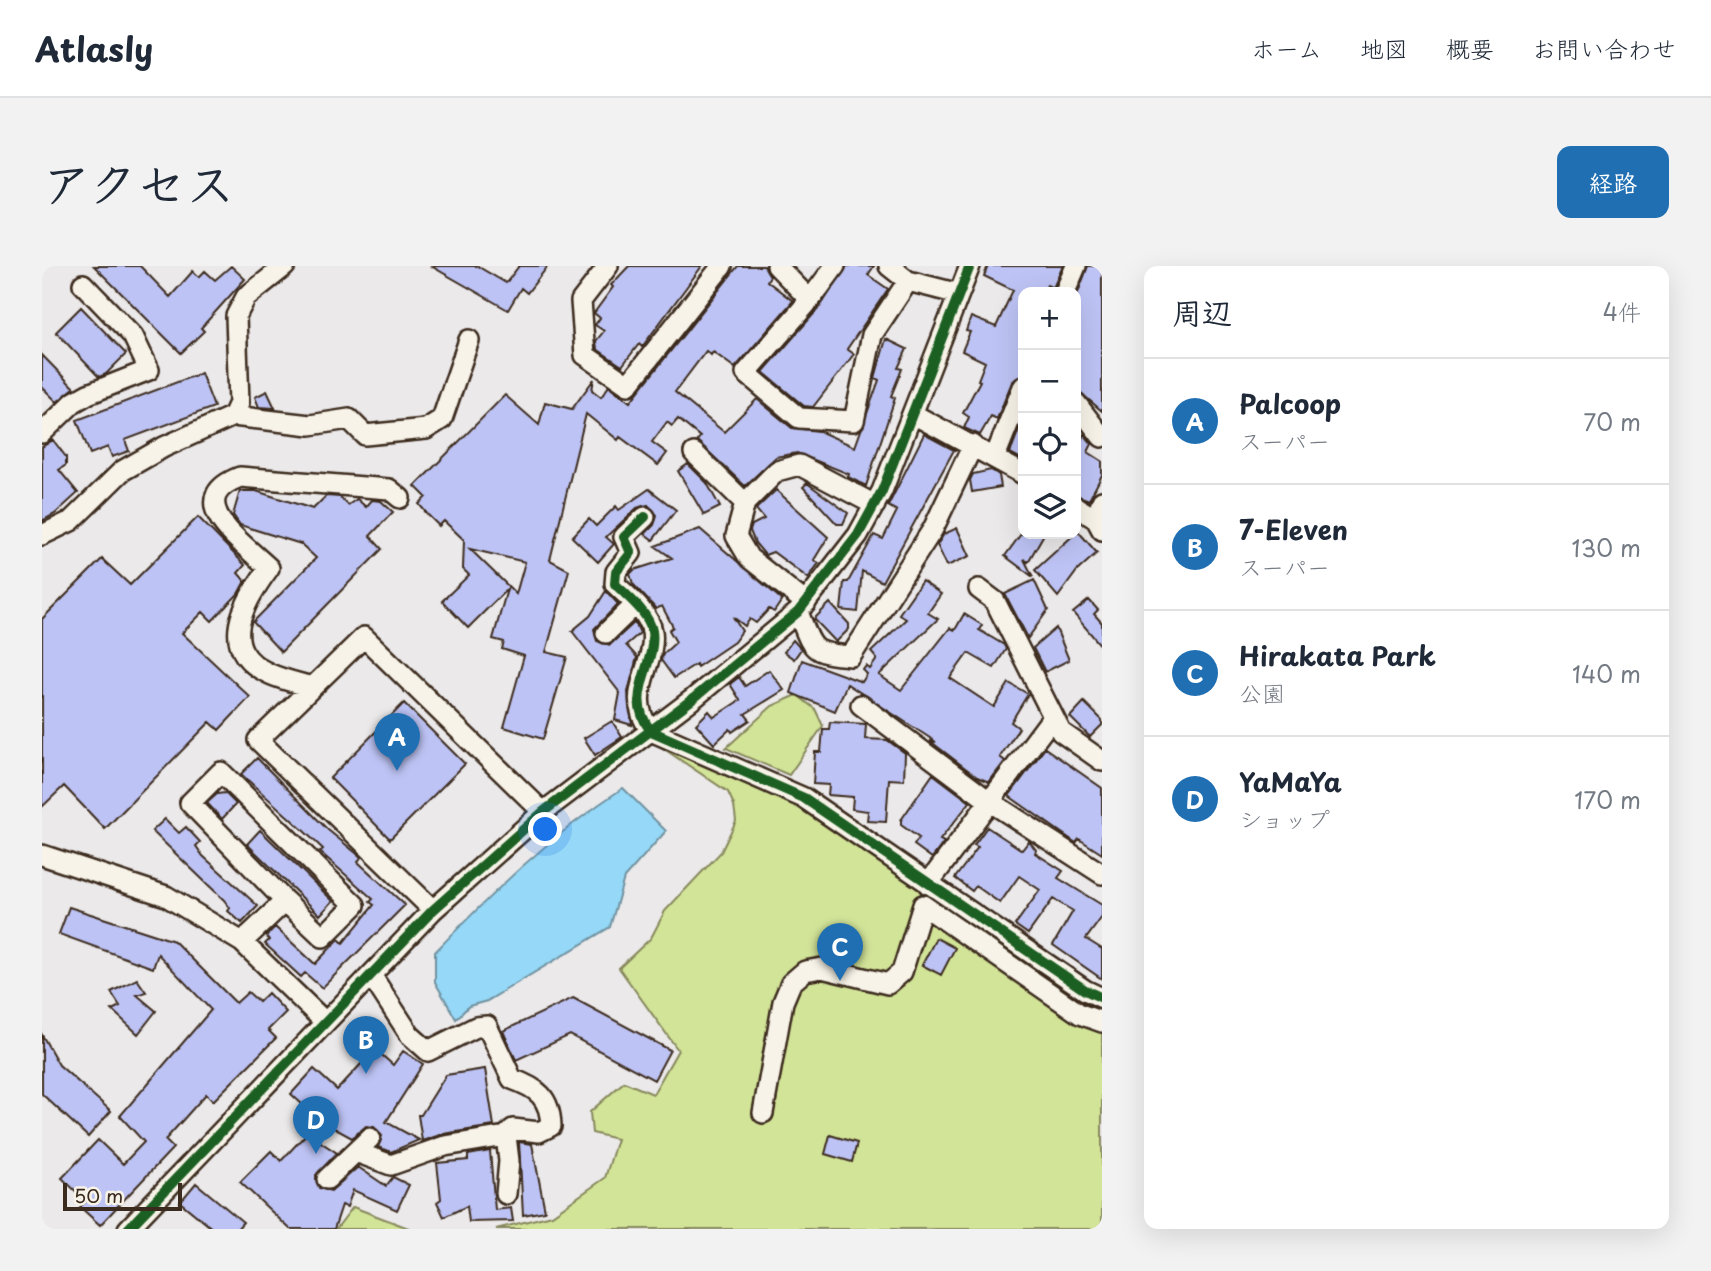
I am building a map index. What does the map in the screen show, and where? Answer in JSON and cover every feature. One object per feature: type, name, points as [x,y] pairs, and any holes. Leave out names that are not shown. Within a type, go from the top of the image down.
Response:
[{"type":"street","points":[[233,416],[239,403],[236,316],[246,297],[285,266]]},
{"type":"street","points":[[608,266],[581,301],[585,355],[628,385],[722,266]]},
{"type":"street","points":[[777,266],[810,300]]},
{"type":"street","points":[[835,266],[810,300],[746,373],[799,418],[854,421],[872,335],[908,281]]},
{"type":"street","points":[[889,266],[908,281],[959,294]]},
{"type":"street","points":[[128,1229],[433,910],[543,812],[765,642],[802,608],[858,535],[875,505],[970,266]]},
{"type":"street","points":[[1067,287],[1076,266]]},
{"type":"street","points":[[42,433],[74,402],[149,370],[133,336],[83,284]]},
{"type":"street","points":[[42,535],[71,521],[122,471],[164,446],[233,416],[310,425],[349,419],[365,435],[426,429],[442,419],[469,340]]},
{"type":"street","points":[[995,457],[1018,400]]},
{"type":"street","points":[[1081,410],[1102,437]]},
{"type":"street","points":[[913,414],[1018,471]]},
{"type":"street","points":[[875,505],[799,465],[777,471],[746,503],[736,536],[748,558],[802,608],[811,645],[822,654],[851,656],[933,529],[973,445]]},
{"type":"street","points":[[694,453],[746,503]]},
{"type":"street","points":[[312,687],[270,674],[254,664],[241,645],[238,632],[248,597],[269,568],[219,519],[214,509],[214,495],[224,483],[240,477],[389,489],[400,498]]},
{"type":"street","points":[[1081,509],[1100,517]]},
{"type":"street","points":[[645,517],[624,537],[631,553],[616,572],[615,583],[648,619],[652,632],[639,703],[640,718],[651,731],[753,782],[804,798],[1085,990],[1102,998]]},
{"type":"street","points":[[979,589],[995,601],[1061,732],[1102,761]]},
{"type":"street","points":[[606,634],[635,605]]},
{"type":"street","points":[[219,617],[238,632]]},
{"type":"street","points":[[433,910],[258,740],[364,637],[543,812]]},
{"type":"street","points":[[861,705],[989,800],[1102,874]]},
{"type":"street","points":[[928,884],[1052,718]]},
{"type":"street","points":[[221,772],[355,905],[323,937],[285,901],[190,803],[221,772]]},
{"type":"street","points":[[42,855],[166,896],[242,942],[325,1022]]},
{"type":"street","points":[[242,942],[285,901]]},
{"type":"street","points":[[763,1113],[783,1002],[791,983],[805,971],[822,968],[888,984],[902,972],[923,905],[1080,1014],[1102,1022]]},
{"type":"street","points":[[327,1179],[363,1145],[391,1165],[445,1146],[506,1136],[513,1129],[539,1132],[551,1126],[551,1110],[534,1087],[512,1079],[487,1026],[475,1027],[428,1051],[410,1035],[371,975]]},
{"type":"street","points":[[506,1136],[509,1193]]},
{"type":"green space","points":[[797,695],[815,709],[823,726],[789,775],[726,748],[772,706]]},
{"type":"green space","points":[[661,747],[799,805],[1070,993],[1102,1008],[1102,1229],[496,1229],[552,1215],[605,1178],[617,1139],[592,1133],[590,1112],[624,1082],[653,1094],[678,1050],[619,968],[651,938],[665,911],[721,852],[736,821],[734,805],[728,792]]},
{"type":"green space","points":[[353,1207],[411,1229],[336,1229]]},
{"type":"water","points":[[623,788],[666,831],[624,878],[610,927],[487,1001],[469,1006],[456,1019],[435,982],[435,952],[524,864]]},
{"type":"building","points":[[94,266],[140,266],[170,297],[193,271],[199,277],[205,271],[215,280],[231,266],[245,279],[201,328],[204,331],[181,353]]},
{"type":"building","points":[[431,266],[477,266],[506,283],[519,266],[548,266],[527,293],[521,288],[508,310]]},
{"type":"building","points":[[629,266],[702,266],[642,347],[639,344],[622,366],[597,349],[596,341],[604,331],[595,325],[600,318],[594,313],[613,287],[611,285]]},
{"type":"building","points":[[738,266],[764,266],[770,276],[767,281],[793,301],[735,368],[713,352],[711,355],[706,351],[675,392],[724,432],[757,399],[792,428],[819,431],[855,447],[879,380],[875,378],[886,339],[907,349],[898,368],[902,369],[891,396],[895,398],[866,486],[848,477],[849,474],[797,453],[776,457],[745,486],[697,441],[700,437],[678,419],[672,426],[667,422],[652,442],[667,453],[658,465],[620,437],[618,440],[586,414],[550,560],[569,570],[546,652],[567,657],[543,739],[504,727],[524,656],[502,649],[504,642],[493,639],[507,589],[468,628],[442,601],[469,575],[463,569],[464,540],[444,521],[439,526],[428,515],[419,504],[426,497],[415,486],[505,395],[539,425],[545,402],[572,409],[594,379],[592,390],[601,397],[609,386],[630,402]],"holes":[[[470,549],[525,562],[516,594]]]},
{"type":"building","points":[[847,266],[874,266],[868,275],[888,289],[847,349],[854,354],[813,407],[804,406],[763,372],[820,307]]},
{"type":"building","points":[[988,266],[1063,266],[1053,287],[1018,287],[1018,378],[1012,382],[997,419],[991,416],[980,435],[964,428],[969,417],[963,413],[980,381],[978,380],[985,362],[962,351],[970,332],[966,331],[971,317],[996,327],[1013,290],[984,276]]},
{"type":"building","points":[[1088,266],[1102,266],[1102,411],[1081,393],[1080,287]]},
{"type":"building","points":[[81,307],[126,354],[106,374],[99,377],[56,332]]},
{"type":"building","points":[[42,355],[74,388],[57,402],[42,387]]},
{"type":"building","points":[[201,373],[214,407],[125,440],[129,451],[112,457],[108,447],[90,454],[77,420]]},
{"type":"building","points":[[267,391],[275,408],[259,407],[255,397]]},
{"type":"building","points":[[1018,432],[1018,457],[1010,453]]},
{"type":"building","points":[[924,434],[954,450],[882,582],[862,571],[858,612],[841,610],[844,582],[848,582],[874,535],[883,539],[897,511],[888,506]]},
{"type":"building","points":[[1084,434],[1092,444],[1088,452],[1102,461],[1102,475],[1089,500],[1081,497],[1081,440]]},
{"type":"building","points":[[53,440],[66,457],[66,465],[59,470],[78,493],[55,514],[42,521],[42,447]]},
{"type":"building","points":[[688,464],[707,483],[720,507],[704,515],[678,471]]},
{"type":"building","points":[[991,470],[999,475],[1001,487],[972,492],[970,480],[973,474]]},
{"type":"building","points":[[807,483],[848,513],[843,524],[837,524],[803,487]]},
{"type":"building","points":[[649,489],[676,510],[653,540],[645,534],[654,525],[657,515],[648,505],[637,508],[606,537],[614,544],[598,562],[572,537],[589,519],[596,526],[616,506],[619,510]]},
{"type":"building","points":[[776,490],[828,537],[814,560],[819,563],[808,578],[773,552],[765,555],[755,543],[750,531],[752,525],[764,519],[756,509]]},
{"type":"building","points":[[240,491],[256,491],[313,509],[326,496],[340,497],[348,505],[357,499],[366,507],[372,500],[381,501],[393,512],[370,536],[382,549],[281,652],[253,622],[316,558],[301,544],[240,525],[233,515]]},
{"type":"building","points":[[198,517],[245,565],[238,573],[245,581],[238,594],[212,621],[203,612],[182,633],[250,697],[219,730],[210,722],[105,829],[64,786],[42,807],[42,619],[102,559],[130,585]]},
{"type":"building","points":[[957,528],[970,556],[947,566],[937,545],[944,534]]},
{"type":"building","points":[[700,529],[782,600],[774,612],[769,609],[756,623],[750,619],[745,626],[733,617],[742,631],[734,642],[697,667],[696,664],[674,678],[661,660],[663,654],[676,642],[669,630],[673,627],[662,606],[656,609],[633,584],[630,574],[634,570],[672,558],[655,546]]},
{"type":"building","points":[[1081,534],[1097,553],[1077,571],[1058,597],[1035,570],[1069,539],[1081,539]]},
{"type":"building","points":[[1018,538],[1041,539],[1028,562],[1024,559],[1033,577],[1005,556]]},
{"type":"building","points":[[1034,580],[1048,610],[1028,638],[1005,594]]},
{"type":"building","points":[[922,581],[941,594],[928,613],[938,619],[879,675],[901,690],[950,628],[955,630],[964,614],[982,625],[979,630],[1004,645],[1006,649],[994,668],[968,653],[950,678],[994,707],[1009,683],[1028,694],[1011,722],[1019,728],[1000,757],[1005,761],[989,782],[977,777],[930,741],[936,742],[847,684],[835,711],[791,693],[802,660],[862,682],[867,674],[863,670],[866,666],[870,669],[877,659],[871,652],[906,619],[899,614]]},
{"type":"building","points":[[606,591],[618,604],[594,629],[597,641],[610,645],[635,622],[640,633],[626,645],[637,657],[628,692],[632,725],[615,720],[620,693],[572,631],[590,616]]},
{"type":"building","points":[[1089,600],[1098,610],[1094,614],[1102,623],[1102,647],[1073,613]]},
{"type":"building","points":[[830,603],[849,624],[849,629],[836,642],[814,619]]},
{"type":"building","points":[[1056,628],[1069,660],[1045,672],[1033,648]]},
{"type":"building","points":[[793,640],[801,649],[794,659],[784,652]]},
{"type":"building","points":[[769,670],[784,690],[745,714],[750,720],[732,732],[730,729],[714,744],[696,724],[709,711],[714,717],[740,700],[730,684],[739,677],[745,686]]},
{"type":"building","points":[[1084,702],[1102,720],[1102,725],[1090,737],[1070,717]]},
{"type":"building","points":[[404,703],[465,764],[390,839],[330,778]]},
{"type":"building","points":[[612,721],[622,737],[595,755],[584,738]]},
{"type":"building","points":[[830,722],[866,724],[865,739],[887,740],[905,753],[904,780],[889,779],[886,822],[867,821],[868,811],[852,809],[853,797],[828,795],[829,785],[813,784],[815,752],[821,752],[823,729],[829,729]]},
{"type":"building","points":[[1045,748],[1102,788],[1102,854],[1079,839],[1076,843],[1009,796]]},
{"type":"building","points":[[257,758],[328,830],[361,857],[358,862],[405,905],[322,988],[305,973],[301,977],[265,944],[269,940],[266,936],[275,927],[315,964],[339,939],[343,943],[374,905],[370,902],[373,899],[320,852],[323,849],[241,774]]},
{"type":"building","points":[[933,774],[970,802],[940,840],[944,842],[932,858],[914,845],[919,838],[901,825],[901,820]]},
{"type":"building","points":[[225,793],[236,804],[222,819],[207,803],[217,794]]},
{"type":"building","points":[[165,819],[179,833],[186,827],[200,842],[196,846],[203,856],[258,906],[242,923],[228,911],[230,908],[224,900],[152,831]]},
{"type":"building","points":[[987,827],[1022,850],[1029,841],[1036,850],[1035,853],[1063,871],[1058,878],[1102,905],[1102,917],[1086,939],[1102,949],[1102,979],[1053,945],[1073,911],[1053,899],[1028,934],[1015,925],[1040,890],[1019,876],[1000,903],[976,886],[972,891],[955,878],[978,847],[974,845]]},
{"type":"building","points":[[260,830],[333,901],[320,915],[247,844]]},
{"type":"building","points":[[69,907],[174,941],[236,1003],[248,992],[259,1002],[268,993],[286,1012],[268,1030],[276,1038],[213,1101],[206,1094],[165,1140],[173,1148],[100,1225],[80,1207],[86,1201],[62,1178],[98,1140],[123,1164],[144,1142],[120,1116],[211,1010],[158,954],[153,968],[59,934]]},
{"type":"building","points":[[936,938],[955,948],[941,975],[922,965]]},
{"type":"building","points":[[137,979],[146,992],[137,995],[156,1011],[138,1034],[112,1010],[120,1006],[111,992]]},
{"type":"building","points":[[573,998],[670,1050],[654,1080],[570,1035],[516,1060],[503,1031]]},
{"type":"building","points":[[42,1035],[59,1065],[111,1111],[88,1137],[42,1094]]},
{"type":"building","points":[[375,1049],[393,1065],[403,1051],[423,1064],[386,1122],[419,1140],[391,1152],[378,1147],[382,1136],[374,1127],[366,1126],[352,1138],[319,1120],[291,1094],[314,1069],[337,1090]]},
{"type":"building","points":[[485,1069],[494,1126],[443,1134],[422,1141],[418,1115],[421,1115],[446,1075]]},
{"type":"building","points":[[307,1133],[337,1153],[316,1175],[319,1188],[331,1191],[358,1167],[386,1186],[393,1177],[409,1185],[397,1210],[353,1190],[347,1207],[342,1205],[334,1229],[290,1229],[240,1182],[271,1151],[281,1161]]},
{"type":"building","points":[[830,1135],[857,1143],[852,1162],[825,1154]]},
{"type":"building","points":[[519,1142],[532,1144],[545,1211],[523,1215]]},
{"type":"building","points":[[490,1151],[495,1210],[511,1208],[513,1221],[469,1222],[467,1206],[444,1217],[437,1202],[441,1199],[437,1163],[468,1160],[468,1155]]},
{"type":"building","points":[[196,1183],[243,1222],[237,1229],[213,1229],[180,1202]]},
{"type":"cycle path","points":[[128,1229],[433,910],[543,812],[694,698],[798,612],[858,535],[882,491],[970,266]]},
{"type":"cycle path","points":[[645,517],[624,537],[631,553],[616,572],[615,584],[642,611],[652,631],[650,656],[640,692],[643,718],[651,731],[804,798],[1085,990],[1102,998]]},
{"type":"place","name":"Palcoop","points":[[397,771]]},
{"type":"place","name":"Hirakata Park","points":[[840,981]]},
{"type":"place","name":"7-Eleven","points":[[366,1074]]},
{"type":"place","name":"YaMaYa","points":[[316,1154]]}]
